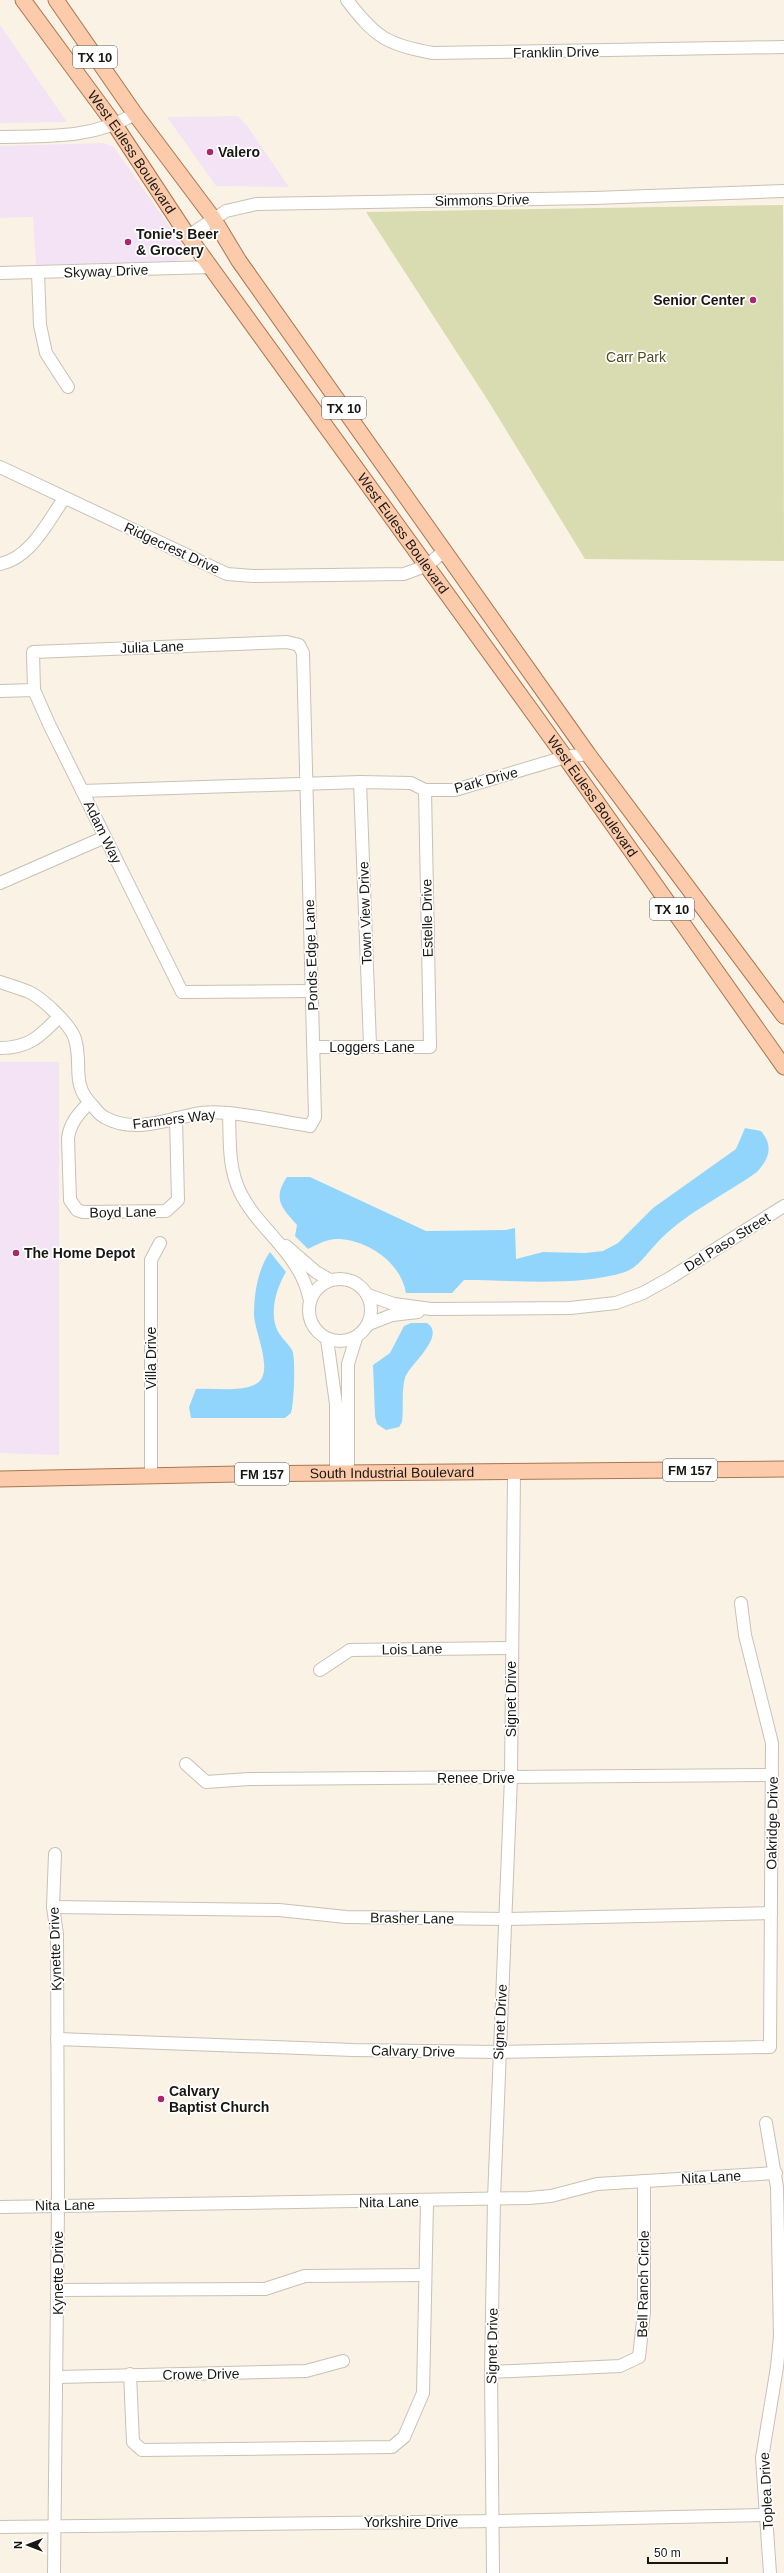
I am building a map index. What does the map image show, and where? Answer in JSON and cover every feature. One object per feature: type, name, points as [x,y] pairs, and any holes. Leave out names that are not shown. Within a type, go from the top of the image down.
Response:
[{"type":"main road","name":"West Euless Boulevard","points":[[23,0],[115,125],[188,236],[428,565],[784,1067]]},
{"type":"main road","name":"West Euless Boulevard","points":[[56,0],[135,114],[213,218],[239,260],[446,550],[588,754],[784,1016]]},
{"type":"main road","name":"South Industrial Boulevard","points":[[0,1479],[342,1473],[784,1469]]},
{"type":"street","name":"Franklin Drive","points":[[347,0],[366,26],[385,40],[394,45],[433,53],[784,47]]},
{"type":"street","points":[[0,137],[66,135],[115,125],[135,114]]},
{"type":"street","name":"Simmons Drive","points":[[188,236],[213,218],[226,211],[256,204],[594,198],[784,191]]},
{"type":"street","name":"Skyway Drive","points":[[0,273],[211,267]]},
{"type":"street","points":[[38,273],[40,325],[46,353],[68,387]]},
{"type":"street","name":"Ridgecrest Drive","points":[[0,467],[227,574],[253,576],[404,574],[428,565],[446,550]]},
{"type":"street","points":[[0,564],[16,558],[25,552],[64,498]]},
{"type":"street","name":"Julia Lane","points":[[34,690],[33,652],[287,642],[299,645],[303,653]]},
{"type":"street","name":"Ponds Edge Lane","points":[[303,653],[305,783],[314,1046],[315,1118],[310,1126]]},
{"type":"street","points":[[0,691],[34,690]]},
{"type":"street","name":"Adam Way","points":[[34,690],[82,791],[182,992],[312,991]]},
{"type":"street","name":"Park Drive","points":[[82,791],[360,782],[411,783],[425,790],[442,791],[470,787],[565,757],[588,754]]},
{"type":"street","name":"Town View Drive","points":[[360,782],[370,1045]]},
{"type":"street","name":"Estelle Drive","points":[[425,790],[430,1047]]},
{"type":"street","points":[[0,883],[105,837]]},
{"type":"street","name":"Farmers Way","points":[[0,982],[30,993],[59,1017],[74,1038],[78,1054],[78,1083],[84,1098],[104,1117],[127,1125],[139,1126],[202,1113],[229,1114],[310,1126]]},
{"type":"street","points":[[0,1048],[16,1048],[30,1043],[59,1017]]},
{"type":"street","name":"Loggers Lane","points":[[314,1046],[370,1045],[430,1047]]},
{"type":"street","name":"Boyd Lane","points":[[89,1103],[77,1115],[68,1138],[70,1200],[77,1210],[83,1212],[158,1211],[173,1207],[178,1200],[176,1118]]},
{"type":"street","points":[[229,1114],[231,1168],[240,1192],[279,1240],[301,1275],[308,1288],[310,1301],[309,1310],[314,1327],[327,1339],[337,1341],[356,1338]]},
{"type":"street","name":"Del Paso Street","points":[[431,1310],[592,1307],[616,1303],[630,1298],[670,1278],[784,1206]]},
{"type":"street","points":[[279,1240],[316,1272],[330,1280]]},
{"type":"street","name":"Villa Drive","points":[[151,1476],[151,1260],[160,1242]]},
{"type":"street","points":[[310,1301],[314,1292],[330,1280],[339,1278],[352,1281],[363,1288],[372,1305],[369,1324]]},
{"type":"street","points":[[368,1295],[394,1304],[431,1310]]},
{"type":"street","points":[[342,1473],[348,1364],[356,1338],[369,1324],[392,1315],[431,1310]]},
{"type":"street","points":[[327,1339],[336,1404],[342,1473]]},
{"type":"street","name":"Signet Drive","points":[[493,2573],[494,2521],[491,2372],[494,2199],[511,1777],[511,1648],[514,1472]]},
{"type":"street","name":"Oakridge Drive","points":[[741,1603],[745,1635],[772,1743],[770,2047]]},
{"type":"street","name":"Lois Lane","points":[[320,1670],[350,1650],[511,1648]]},
{"type":"street","name":"Renee Drive","points":[[186,1764],[206,1782],[249,1779],[772,1775]]},
{"type":"street","name":"Kynette Drive","points":[[54,2573],[58,2377],[57,1934],[54,1907],[55,1854]]},
{"type":"street","name":"Brasher Lane","points":[[54,1907],[272,1909],[346,1917],[505,1919],[771,1913]]},
{"type":"street","name":"Calvary Drive","points":[[57,2039],[353,2050],[499,2052],[770,2047]]},
{"type":"street","name":"Toplea Drive","points":[[766,2123],[776,2173],[780,2336],[777,2367],[762,2458],[770,2573]]},
{"type":"street","name":"Nita Lane","points":[[0,2207],[58,2205],[427,2202],[551,2196],[597,2184],[776,2173]]},
{"type":"street","name":"Bell Ranch Circle","points":[[491,2372],[620,2366],[639,2357],[644,2312],[644,2181]]},
{"type":"street","points":[[130,2374],[133,2442],[142,2450],[392,2447],[404,2437],[424,2393],[427,2202]]},
{"type":"street","points":[[58,2290],[265,2289],[305,2276],[425,2275]]},
{"type":"street","name":"Crowe Drive","points":[[58,2377],[130,2374],[306,2372],[343,2361]]},
{"type":"street","name":"Yorkshire Drive","points":[[0,2527],[766,2516]]},
{"type":"shaded area","points":[[0,25],[67,122],[0,123]]},
{"type":"shaded area","points":[[238,116],[248,127],[289,187],[216,186],[167,117]]},
{"type":"shaded area","points":[[104,143],[114,147],[182,244],[182,255],[179,260],[171,261],[36,265],[33,217],[0,218],[0,146]]},
{"type":"shaded area","points":[[0,1062],[59,1062],[59,1455],[0,1453]]},
{"type":"green space","name":"Carr Park","points":[[783,205],[784,561],[585,559],[487,399],[366,212]]},
{"type":"water","points":[[745,1128],[761,1131],[768,1142],[769,1147],[767,1157],[757,1172],[679,1223],[630,1270],[606,1277],[587,1280],[545,1282],[464,1280],[452,1293],[406,1293],[398,1272],[391,1263],[372,1249],[362,1244],[340,1239],[331,1239],[308,1249],[295,1236],[297,1225],[283,1208],[280,1197],[280,1191],[287,1177],[310,1177],[426,1231],[506,1230],[515,1228],[516,1259],[543,1252],[585,1253],[603,1251],[618,1243],[653,1208],[736,1149]]},
{"type":"water","points":[[270,1252],[286,1272],[275,1298],[274,1320],[277,1330],[292,1350],[293,1354],[294,1381],[291,1413],[285,1418],[191,1418],[189,1407],[196,1389],[240,1388],[254,1385],[261,1380],[264,1373],[264,1363],[255,1322],[254,1306],[262,1266]]},
{"type":"water","points":[[411,1323],[427,1323],[432,1329],[433,1335],[430,1343],[405,1378],[403,1389],[402,1422],[399,1427],[386,1430],[377,1424],[375,1416],[373,1365],[390,1353],[404,1326]]},
{"type":"place","name":"Valero","points":[[210,152]]},
{"type":"place","name":"Tonie's Beer & Grocery","points":[[128,242]]},
{"type":"place","name":"Senior Center","points":[[753,300]]},
{"type":"place","name":"The Home Depot","points":[[16,1253]]},
{"type":"place","name":"Calvary Baptist Church","points":[[161,2099]]}]
